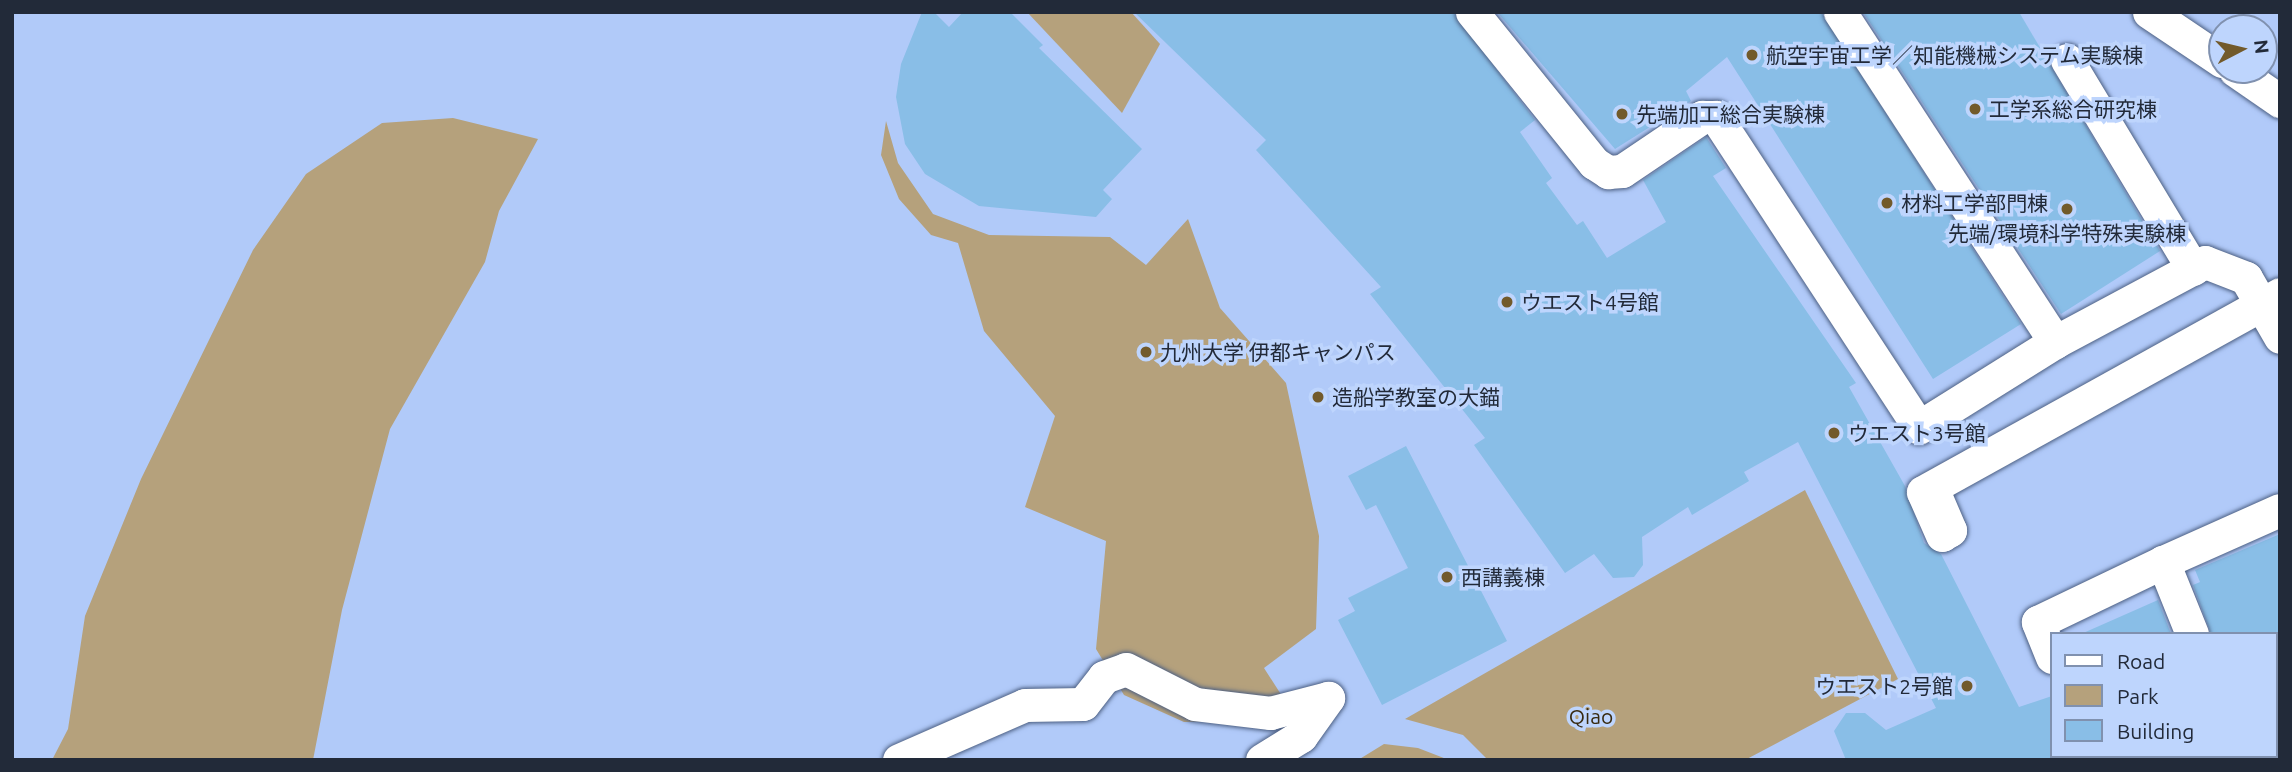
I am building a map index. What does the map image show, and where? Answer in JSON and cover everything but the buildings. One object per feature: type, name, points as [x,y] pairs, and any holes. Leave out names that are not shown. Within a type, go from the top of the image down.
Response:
[{"type":"street","points":[[1472,12],[1594,163],[1608,172],[1622,171],[1702,117],[1716,117],[1919,427],[2055,342],[2205,262],[2246,278],[2271,299],[2280,337]]},
{"type":"street","points":[[1840,12],[2055,342]]},
{"type":"street","points":[[2150,12],[2208,51]]},
{"type":"street","points":[[2067,60],[2193,269]]},
{"type":"street","points":[[2256,84],[2280,100]]},
{"type":"street","points":[[1932,488],[2271,299]]},
{"type":"street","points":[[2050,652],[2038,622],[2162,562],[2280,510]]},
{"type":"street","points":[[2162,562],[2191,632]]},
{"type":"street","points":[[900,760],[1025,705],[1083,704],[1104,677],[1126,669],[1195,704],[1270,713],[1328,698],[1301,736],[1262,760]]},
{"type":"shaded area","name":"九州大学 伊都キャンパス","points":[[12,12],[2280,12],[2280,760],[12,760]]},
{"type":"green space","points":[[1027,12],[1131,12],[1160,44],[1122,113]]},
{"type":"green space","points":[[453,118],[538,139],[499,211],[485,262],[390,429],[342,610],[313,760],[52,760],[68,729],[85,616],[141,479],[253,250],[306,174],[382,123]]},
{"type":"green space","points":[[886,121],[898,163],[933,214],[989,235],[1110,237],[1146,265],[1188,219],[1220,308],[1286,383],[1319,536],[1316,629],[1264,668],[1298,721],[1184,722],[1124,695],[1096,649],[1106,541],[1025,507],[1055,416],[984,331],[958,243],[931,235],[899,199],[881,155]]},
{"type":"green space","name":"Qiao","points":[[1805,490],[1898,679],[1745,760],[1488,760],[1463,735],[1405,719]]},
{"type":"green space","points":[[1384,744],[1418,748],[1449,760],[1358,760]]},
{"type":"place","name":"航空宇宙工学／知能機械システム実験棟","points":[[1752,55]]},
{"type":"place","name":"工学系総合研究棟","points":[[1975,109]]},
{"type":"place","name":"先端加工総合実験棟","points":[[1622,114]]},
{"type":"place","name":"材料工学部門棟","points":[[1887,203]]},
{"type":"place","name":"先端/環境科学特殊実験棟","points":[[2067,209]]},
{"type":"place","name":"ウエスト4号館","points":[[1507,302]]},
{"type":"place","name":"九州大学 伊都キャンパス","points":[[1146,352]]},
{"type":"place","name":"造船学教室の大錨","points":[[1318,397]]},
{"type":"place","name":"ウエスト3号館","points":[[1834,433]]},
{"type":"place","name":"西講義棟","points":[[1447,577]]},
{"type":"place","name":"ウエスト2号館","points":[[1967,686]]}]
